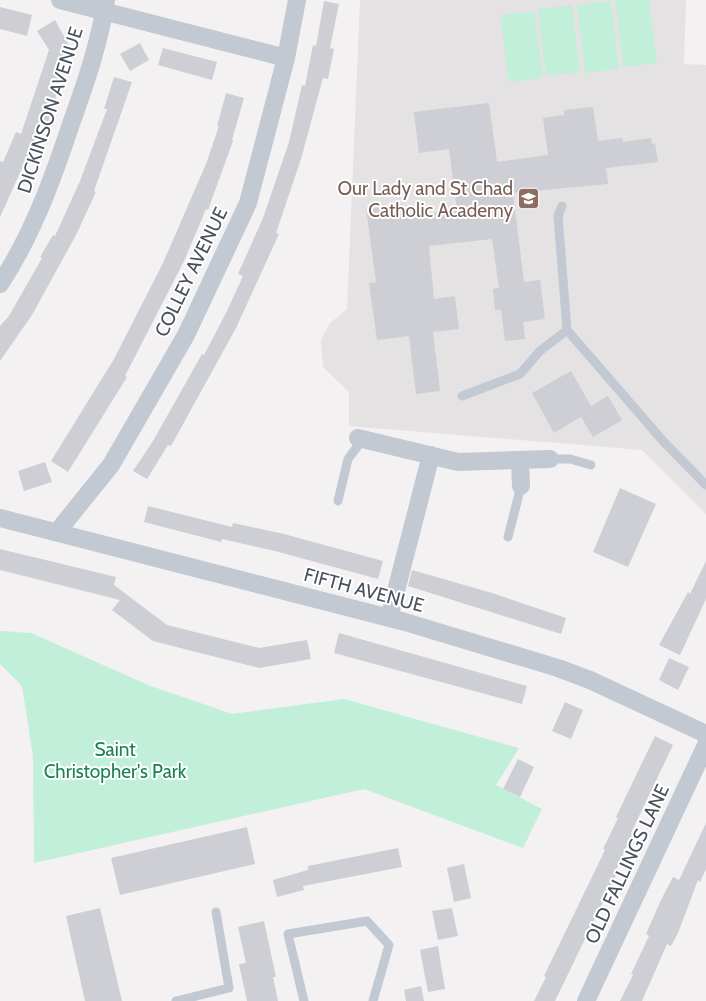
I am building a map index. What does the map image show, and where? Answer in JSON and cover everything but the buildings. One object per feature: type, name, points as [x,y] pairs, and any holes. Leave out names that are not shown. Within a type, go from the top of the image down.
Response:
[{"type":"street","points":[[60,0],[105,6],[286,58]]},
{"type":"street","name":"COLLEY AVENUE","points":[[57,532],[111,465],[186,336],[248,203],[286,58],[297,0]]},
{"type":"street","name":"DICKINSON AVENUE","points":[[0,284],[32,229],[59,159],[86,80],[105,6]]},
{"type":"street","points":[[360,438],[458,462],[520,462],[550,459]]},
{"type":"street","points":[[388,618],[431,455]]},
{"type":"street","points":[[520,462],[521,486]]},
{"type":"street","name":"FIFTH AVENUE","points":[[0,518],[388,618],[558,668],[706,734]]},
{"type":"street","name":"OLD FALLINGS LANE","points":[[586,1001],[706,745]]},
{"type":"lane","points":[[562,206],[558,216],[567,330],[663,440],[706,485]]},
{"type":"lane","points":[[462,396],[520,374],[540,351],[567,330]]},
{"type":"lane","points":[[338,501],[348,459],[360,438]]},
{"type":"lane","points":[[550,459],[570,459],[591,465]]},
{"type":"lane","points":[[508,537],[521,486]]},
{"type":"lane","points":[[176,1001],[229,988],[216,912]]},
{"type":"lane","points":[[304,1001],[288,934],[367,921],[389,945],[374,1001]]},
{"type":"shaded area","name":"Our Lady and St Chad Catholic Academy","points":[[360,0],[686,0],[684,64],[706,65],[706,514],[642,450],[349,426],[349,392],[323,367],[321,340],[329,324],[347,309]]},
{"type":"green space","points":[[615,0],[649,0],[657,63],[623,67]]},
{"type":"green space","points":[[611,1],[619,69],[585,73],[577,5]]},
{"type":"green space","points":[[572,5],[580,72],[546,76],[538,9]]},
{"type":"green space","points":[[534,11],[543,78],[509,82],[500,15]]},
{"type":"green space","name":"Saint Christopher's Park","points":[[0,631],[31,633],[148,685],[232,714],[344,699],[519,748],[496,785],[542,809],[523,848],[364,789],[34,863],[33,756],[22,686],[0,664]]},
{"type":"place","name":"Our Lady and St Chad Catholic Academy","points":[[529,199]]}]
